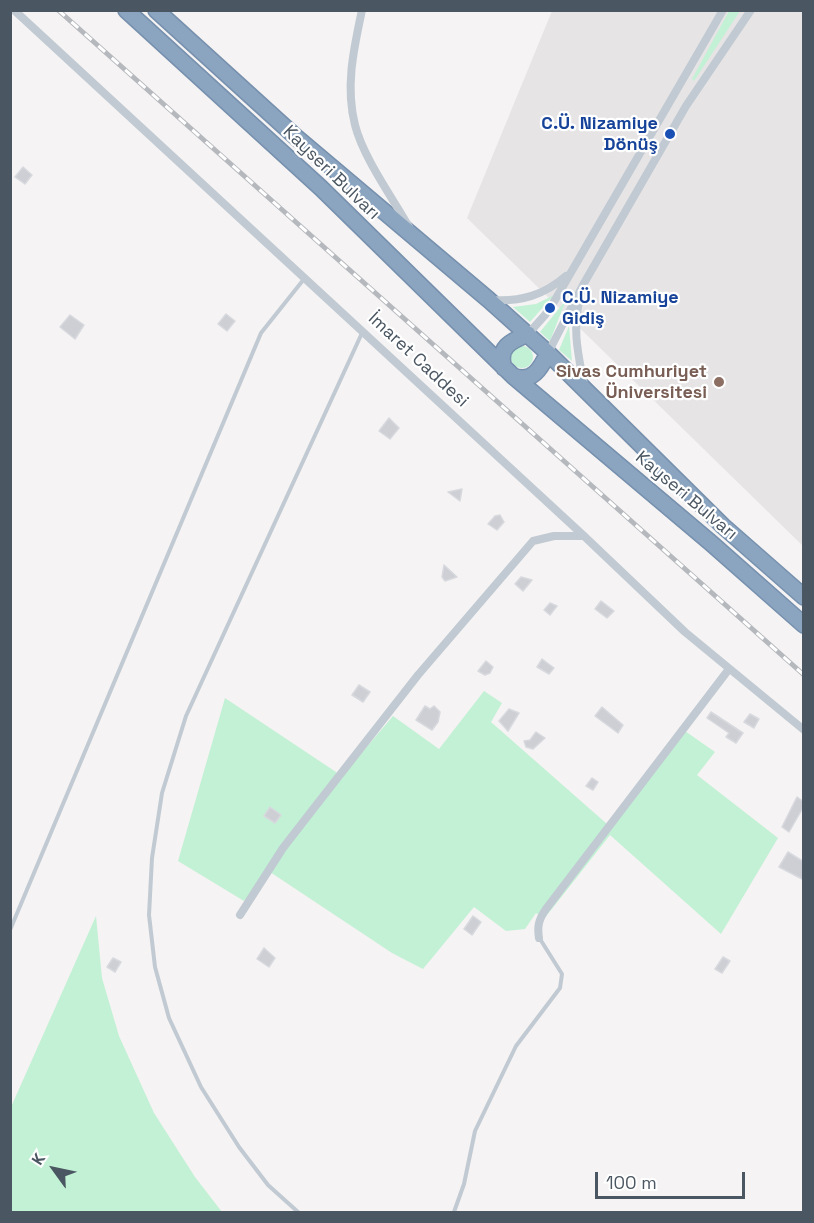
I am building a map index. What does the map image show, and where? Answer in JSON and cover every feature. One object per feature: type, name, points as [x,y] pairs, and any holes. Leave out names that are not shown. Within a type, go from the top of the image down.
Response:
[{"type":"highway","name":"Kayseri Bulvarı","points":[[126,10],[321,188],[509,372],[804,625]]},
{"type":"highway","name":"Kayseri Bulvarı","points":[[156,10],[297,138],[528,334]]},
{"type":"highway","points":[[528,334],[548,353],[532,376],[524,379],[509,372],[502,358],[507,345],[514,339],[528,334]]},
{"type":"highway","name":"Kayseri Bulvarı","points":[[548,353],[723,526],[804,597]]},
{"type":"street","name":"İmaret Caddesi","points":[[14,10],[585,536],[685,632],[804,730]]},
{"type":"street","points":[[362,10],[351,75],[351,99],[355,126],[364,148],[415,238]]},
{"type":"street","points":[[528,334],[550,309],[723,10]]},
{"type":"street","points":[[548,353],[583,285],[686,106],[751,10]]},
{"type":"street","points":[[489,300],[508,301],[538,295],[548,291],[571,272]]},
{"type":"street","points":[[583,285],[575,329],[585,388]]},
{"type":"street","points":[[240,915],[283,848],[418,675],[533,541],[554,536],[585,536]]},
{"type":"street","points":[[540,939],[537,928],[539,919],[729,669]]},
{"type":"lane","points":[[10,930],[261,333],[305,278]]},
{"type":"lane","points":[[298,1212],[268,1185],[239,1147],[201,1087],[169,1018],[154,967],[149,915],[152,858],[162,793],[186,716],[363,331]]},
{"type":"lane","points":[[454,1212],[464,1184],[475,1131],[516,1046],[560,988],[562,974],[540,939]]},
{"type":"shaded area","name":"Sivas Cumhuriyet Üniversitesi","points":[[552,11],[803,11],[803,546],[467,218]]},
{"type":"green space","points":[[729,11],[740,11],[694,81],[692,79]]},
{"type":"green space","points":[[554,295],[530,322],[513,307],[536,304]]},
{"type":"green space","points":[[566,300],[550,341],[540,332]]},
{"type":"green space","points":[[569,326],[572,361],[559,350]]},
{"type":"green space","points":[[522,346],[530,349],[533,357],[530,365],[522,368],[514,365],[511,357],[514,349]]},
{"type":"green space","points":[[484,691],[502,703],[491,722],[607,824],[685,731],[715,752],[697,775],[778,838],[721,934],[610,835],[544,919],[536,913],[525,929],[506,931],[474,907],[423,969],[392,953],[270,872],[244,901],[178,861],[225,698],[342,776],[393,716],[439,749]]},
{"type":"green space","points":[[96,916],[102,978],[119,1036],[154,1113],[195,1177],[222,1212],[11,1212],[11,1107]]},
{"type":"building","points":[[23,167],[32,175],[25,184],[15,177]]},
{"type":"building","points":[[226,314],[235,321],[227,331],[218,324]]},
{"type":"building","points":[[70,315],[84,325],[75,339],[60,327]]},
{"type":"building","points":[[389,418],[399,428],[390,439],[379,431]]},
{"type":"building","points":[[462,489],[460,501],[448,492]]},
{"type":"building","points":[[500,515],[504,522],[497,530],[488,524],[495,516]]},
{"type":"building","points":[[444,565],[457,577],[445,581],[442,577]]},
{"type":"building","points":[[521,577],[532,580],[523,591],[515,584]]},
{"type":"building","points":[[601,601],[614,611],[607,618],[595,609]]},
{"type":"building","points":[[550,603],[557,606],[550,615],[544,610]]},
{"type":"building","points":[[542,659],[554,668],[549,674],[537,667]]},
{"type":"building","points":[[486,661],[493,667],[490,673],[485,675],[478,671]]},
{"type":"building","points":[[359,685],[370,692],[363,702],[352,695]]},
{"type":"building","points":[[425,706],[430,709],[434,706],[440,712],[438,722],[432,730],[416,720]]},
{"type":"building","points":[[602,707],[623,725],[618,733],[595,716]]},
{"type":"building","points":[[509,709],[519,713],[508,731],[499,721]]},
{"type":"building","points":[[711,712],[743,733],[736,743],[726,737],[729,733],[707,718]]},
{"type":"building","points":[[750,714],[759,719],[754,728],[744,722]]},
{"type":"building","points":[[536,732],[545,738],[533,749],[526,747],[524,741],[530,740]]},
{"type":"building","points":[[592,778],[598,782],[593,790],[586,786]]},
{"type":"building","points":[[797,797],[804,802],[804,806],[789,832],[782,827]]},
{"type":"building","points":[[270,807],[281,815],[275,823],[264,816]]},
{"type":"building","points":[[788,852],[804,862],[804,880],[779,867]]},
{"type":"building","points":[[473,916],[481,922],[472,935],[464,929]]},
{"type":"building","points":[[264,948],[275,958],[269,967],[257,959]]},
{"type":"building","points":[[723,957],[730,961],[722,973],[715,969]]},
{"type":"building","points":[[113,958],[121,962],[115,972],[107,967]]},
{"type":"railway","points":[[58,10],[804,675]]},
{"type":"place","name":"C.Ü. Nizamiye Dönüş","points":[[670,134]]},
{"type":"place","name":"C.Ü. Nizamiye Gidiş","points":[[550,308]]},
{"type":"place","name":"Sivas Cumhuriyet Üniversitesi","points":[[719,382]]}]
